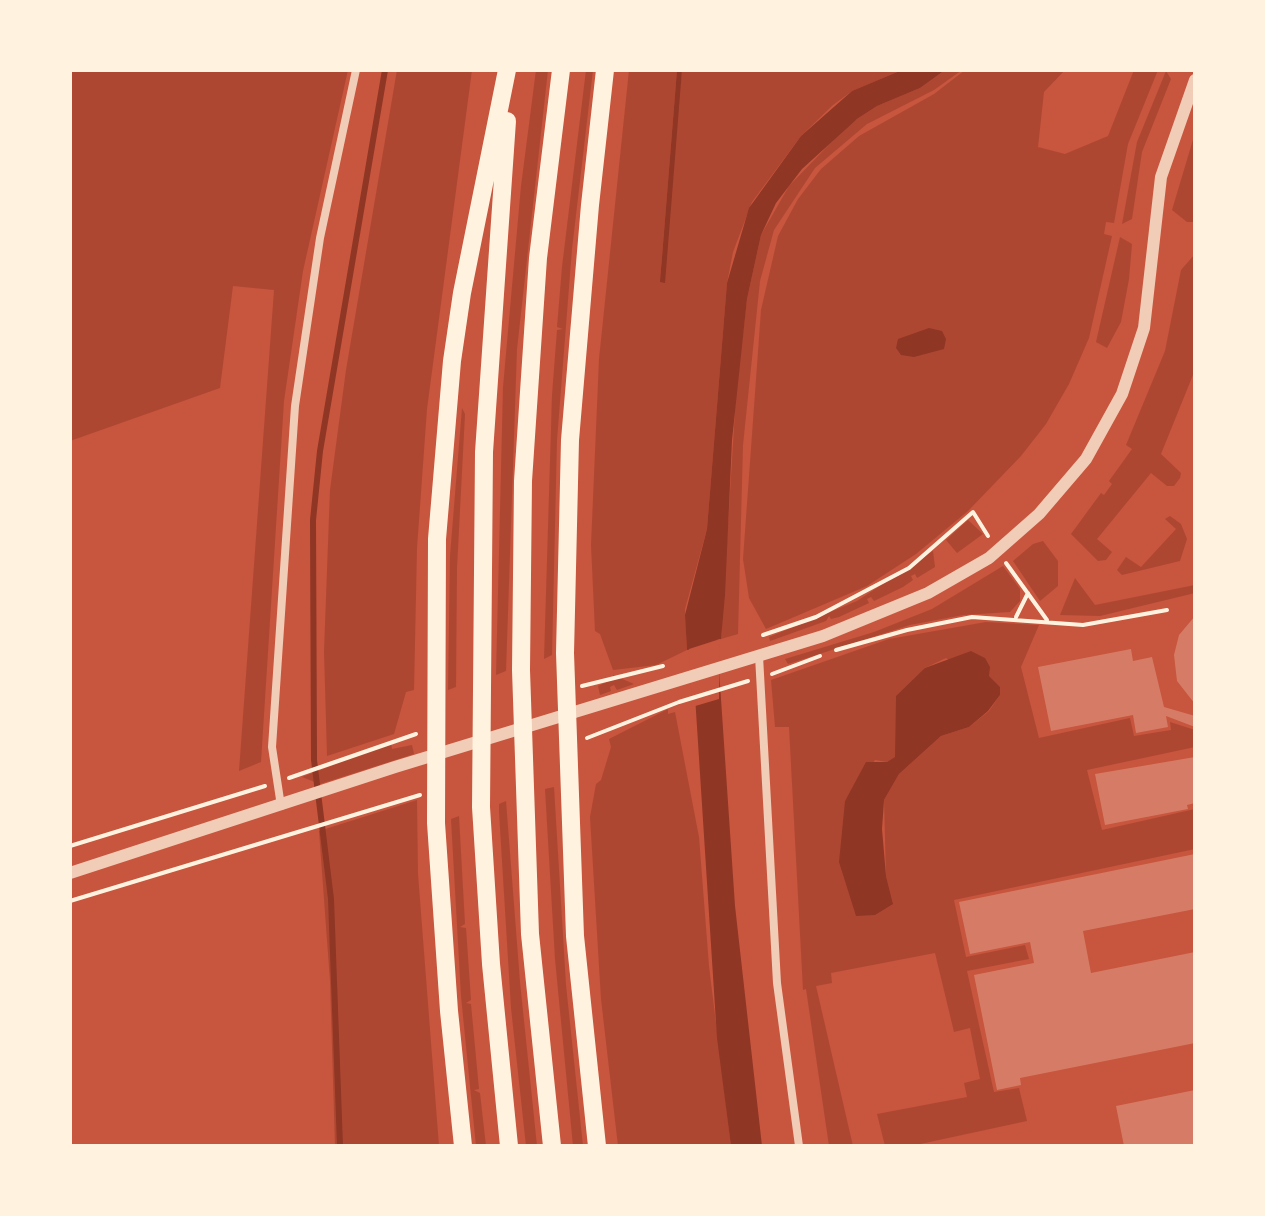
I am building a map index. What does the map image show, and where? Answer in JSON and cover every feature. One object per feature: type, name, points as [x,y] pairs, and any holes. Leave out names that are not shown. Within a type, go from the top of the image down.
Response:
[{"type":"highway","points":[[509,70],[484,452],[481,683],[481,807],[491,964],[509,1146]]},
{"type":"highway","points":[[463,1146],[449,1011],[436,823],[434,693],[437,539],[452,361],[462,293],[509,70]]},
{"type":"highway","points":[[552,1146],[530,934],[521,670],[523,481],[538,258],[561,70]]},
{"type":"highway","points":[[597,1146],[575,936],[565,653],[570,440],[605,70]]},
{"type":"street","points":[[281,806],[272,747],[295,406],[320,238],[356,70]]},
{"type":"street","points":[[70,873],[395,767],[823,636],[928,593],[997,551],[1039,514],[1086,459],[1122,394],[1144,328],[1161,177],[1195,80]]},
{"type":"street","points":[[759,656],[777,983],[799,1146]]},
{"type":"path","points":[[755,638],[816,617],[909,568],[973,512],[1047,620]]},
{"type":"path","points":[[1016,617],[1028,593]]},
{"type":"path","points":[[634,721],[679,702],[907,630],[972,617],[1016,617],[1083,625],[1167,610]]},
{"type":"path","points":[[624,673],[666,665]]},
{"type":"path","points":[[301,774],[331,763]]},
{"type":"path","points":[[70,846],[276,783]]},
{"type":"path","points":[[70,901],[338,818]]},
{"type":"shaded area","points":[[70,70],[348,70],[303,271],[284,401],[261,762],[239,771],[274,290],[233,286],[220,388],[70,441]]},
{"type":"shaded area","points":[[397,70],[472,70],[427,409],[417,548],[414,690],[406,692],[394,734],[327,756],[324,651],[330,490],[346,370]]},
{"type":"shaded area","points":[[536,70],[548,70],[517,349],[506,671],[496,675],[503,387],[521,186]]},
{"type":"shaded area","points":[[586,70],[593,70],[572,249],[557,440],[552,655],[544,659],[552,395],[557,330],[563,329],[557,327],[562,267]]},
{"type":"shaded area","points":[[629,70],[677,70],[660,282],[682,70],[902,70],[852,91],[833,105],[801,136],[752,202],[733,252],[727,283],[707,529],[685,609],[687,650],[656,665],[613,670],[600,634],[595,631],[591,545],[599,359]]},
{"type":"shaded area","points":[[677,70],[682,70],[665,283],[660,282]]},
{"type":"shaded area","points":[[902,70],[945,70],[920,88],[877,106],[857,119],[802,169],[776,203],[761,235],[747,299],[732,440],[725,595],[721,639],[717,640],[735,906],[762,1146],[731,1146],[717,1038],[692,649],[687,650],[685,615],[707,529],[727,283],[749,208],[801,136],[852,91]]},
{"type":"shaded area","points":[[945,70],[962,70],[934,90],[867,124],[815,168],[774,230],[760,281],[743,445],[738,634],[721,639],[736,395],[747,299],[761,235],[789,186],[848,125],[877,106],[920,88]]},
{"type":"shaded area","points":[[965,70],[1065,70],[1044,92],[1038,147],[1065,154],[1108,136],[1134,70],[1158,70],[1128,144],[1114,223],[1106,222],[1104,234],[1112,236],[1089,338],[1069,384],[1046,424],[1021,456],[968,511],[916,554],[867,586],[766,629],[749,598],[743,559],[761,310],[778,236],[798,199],[821,169],[859,136],[934,94]]},
{"type":"shaded area","points":[[1166,71],[1171,79],[1142,152],[1132,219],[1122,224],[1137,142]]},
{"type":"shaded area","points":[[1195,133],[1195,222],[1187,222],[1172,210]]},
{"type":"shaded area","points":[[1120,237],[1132,244],[1129,279],[1121,322],[1107,348],[1096,342]]},
{"type":"shaded area","points":[[1195,254],[1195,370],[1161,454],[1181,473],[1180,478],[1174,486],[1167,486],[1151,473],[1097,539],[1112,552],[1106,560],[1098,561],[1071,534],[1101,493],[1104,495],[1112,484],[1109,481],[1132,449],[1126,445],[1165,351],[1181,270]]},
{"type":"shaded area","points":[[929,328],[942,331],[946,339],[944,349],[914,357],[901,355],[896,348],[898,339]]},
{"type":"shaded area","points":[[462,408],[465,414],[457,568],[456,687],[448,690],[450,556]]},
{"type":"shaded area","points":[[1170,516],[1181,524],[1187,539],[1180,561],[1122,575],[1117,570],[1126,557],[1141,567],[1176,529],[1165,519]]},
{"type":"shaded area","points":[[968,520],[983,534],[957,553],[946,540]]},
{"type":"shaded area","points":[[1043,541],[1058,561],[1058,586],[1040,601],[1013,561],[1033,544]]},
{"type":"shaded area","points":[[933,551],[935,567],[917,578],[915,574],[911,576],[913,580],[903,587],[874,601],[871,597],[867,599],[869,603],[839,617],[831,619],[829,616],[826,621],[770,641],[769,637],[857,601]]},
{"type":"shaded area","points":[[1003,566],[1020,589],[1020,601],[1010,612],[963,615],[910,625],[788,664],[785,659],[874,632],[932,609]]},
{"type":"shaded area","points":[[1075,578],[1095,605],[1195,585],[1195,593],[1100,616],[1060,615]]},
{"type":"shaded area","points":[[986,622],[1039,625],[1021,667],[1039,738],[1130,718],[1134,736],[1171,730],[1170,722],[1195,730],[1195,747],[1087,770],[1102,830],[1195,809],[1195,849],[954,900],[966,957],[1025,945],[1029,959],[967,971],[994,1092],[1019,1088],[1027,1121],[911,1146],[885,1146],[877,1114],[967,1097],[964,1083],[980,1079],[970,1028],[954,1032],[935,953],[831,973],[832,983],[816,986],[853,1146],[829,1146],[806,989],[803,990],[789,727],[775,727],[771,680],[889,639]],"holes":[[[946,658],[1000,695],[989,711],[969,727],[941,736],[899,774],[884,800],[886,876],[893,904],[845,801],[875,760],[887,762],[895,758],[925,668]]]},
{"type":"shaded area","points":[[971,651],[985,658],[990,667],[989,676],[1000,687],[1000,695],[988,711],[969,727],[941,736],[899,774],[884,800],[882,829],[886,876],[893,904],[875,915],[856,916],[839,862],[845,801],[866,762],[887,762],[895,757],[896,696],[925,668]]},
{"type":"shaded area","points":[[613,675],[634,684],[617,690],[614,685],[610,687],[611,691],[600,695],[598,686],[613,679]]},
{"type":"shaded area","points":[[668,709],[668,714],[675,712],[699,837],[709,966],[731,1146],[618,1146],[601,999],[590,817],[596,784],[601,780],[611,747],[609,739]]},
{"type":"shaded area","points":[[391,743],[392,749],[412,745],[414,754],[320,784],[302,777]]},
{"type":"shaded area","points":[[554,787],[566,985],[583,1146],[573,1146],[555,959],[545,789]]},
{"type":"shaded area","points":[[417,800],[418,874],[439,1146],[335,1146],[330,981],[319,831]]},
{"type":"shaded area","points":[[506,801],[537,1146],[526,1146],[511,1008],[499,812],[499,804]]},
{"type":"shaded area","points":[[459,816],[465,924],[460,927],[466,928],[471,1000],[466,1003],[471,1004],[479,1089],[474,1090],[480,1093],[486,1146],[476,1146],[461,996],[451,819]]},
{"type":"pier","points":[[720,639],[719,699],[692,707],[689,649]]},
{"type":"building","points":[[1195,616],[1195,704],[1177,681],[1174,655],[1179,635]]},
{"type":"building","points":[[1131,649],[1133,661],[1152,657],[1164,707],[1195,716],[1195,727],[1166,716],[1168,727],[1136,733],[1133,715],[1051,731],[1038,667]]},
{"type":"building","points":[[1195,757],[1195,803],[1187,805],[1188,809],[1105,825],[1095,774]]},
{"type":"building","points":[[1195,854],[1195,909],[1083,931],[1091,973],[1195,952],[1195,1043],[1020,1078],[1021,1085],[997,1090],[974,975],[1034,963],[1030,942],[970,954],[959,902]]},
{"type":"building","points":[[1195,1090],[1195,1146],[1124,1146],[1116,1106]]},
{"type":"waterway","points":[[340,1146],[331,899],[314,760],[313,520],[320,451],[385,70]]}]
